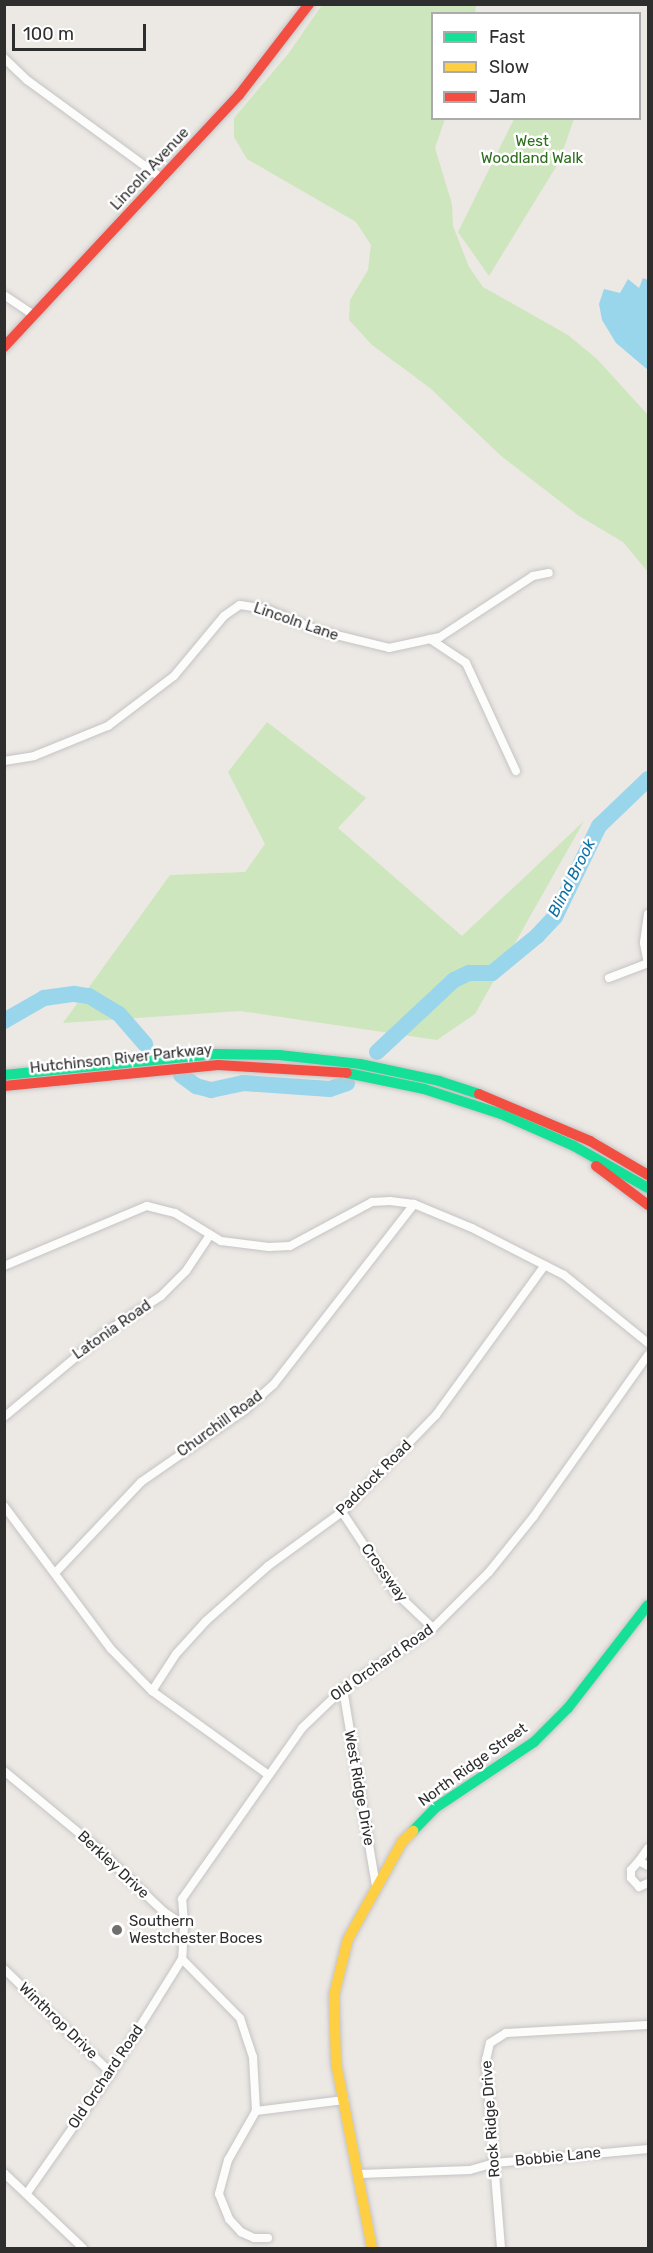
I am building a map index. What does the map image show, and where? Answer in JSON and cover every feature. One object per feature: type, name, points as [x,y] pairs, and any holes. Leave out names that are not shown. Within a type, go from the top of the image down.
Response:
[{"type":"main road","name":"Lincoln Avenue","points":[[4,347],[239,95],[309,4]]},
{"type":"main road","name":"Hutchinson River Parkway","points":[[4,1075],[183,1055],[296,1056],[424,1077],[546,1120],[648,1175]]},
{"type":"main road","name":"Hutchinson River Parkway","points":[[8,1086],[170,1067],[267,1065],[378,1079],[485,1108],[567,1142],[648,1188]]},
{"type":"main road","points":[[485,1108],[584,1159],[648,1205]]},
{"type":"main road","points":[[546,1120],[610,1145],[648,1167]]},
{"type":"main road","name":"North Ridge Street","points":[[372,2248],[360,2174],[344,2100],[334,2031],[337,1975],[348,1939],[402,1842],[419,1823],[534,1742],[568,1708],[648,1605]]},
{"type":"street","points":[[4,58],[27,80],[163,178]]},
{"type":"street","points":[[4,295],[34,315]]},
{"type":"street","name":"Lincoln Lane","points":[[4,761],[45,752],[108,726],[174,676],[224,616],[240,605],[266,609],[373,646],[389,648],[430,639],[458,628],[533,576],[549,573]]},
{"type":"street","points":[[430,639],[466,663],[516,771]]},
{"type":"street","points":[[609,978],[648,963],[644,943],[648,914]]},
{"type":"street","points":[[4,1266],[147,1206],[175,1213],[221,1241],[290,1246],[372,1202],[414,1204],[472,1227],[545,1265],[599,1301],[648,1343]]},
{"type":"street","name":"Churchill Road","points":[[55,1573],[141,1482],[245,1410],[274,1384],[414,1204]]},
{"type":"street","name":"Latonia Road","points":[[4,1417],[106,1332],[161,1296],[186,1271],[210,1235]]},
{"type":"street","name":"Paddock Road","points":[[152,1691],[176,1654],[206,1621],[268,1566],[342,1512],[436,1415],[545,1265]]},
{"type":"street","name":"Old Orchard Road","points":[[184,1925],[182,1899],[267,1774],[302,1728],[343,1689],[433,1628],[489,1572],[534,1516],[648,1355]]},
{"type":"street","points":[[4,1506],[111,1649],[152,1691],[267,1774]]},
{"type":"street","name":"Crossway","points":[[342,1512],[395,1592],[433,1628]]},
{"type":"street","name":"West Ridge Drive","points":[[343,1689],[376,1887]]},
{"type":"street","name":"Berkley Drive","points":[[6,1774],[96,1847],[163,1911],[184,1925]]},
{"type":"street","points":[[648,1848],[639,1860],[631,1878],[639,1887],[648,1884]]},
{"type":"street","points":[[639,1860],[648,1866]]},
{"type":"street","points":[[184,1925],[182,1959],[240,2018],[248,2034],[256,2111],[228,2160],[219,2194],[229,2219],[241,2232],[254,2238],[268,2238]]},
{"type":"street","name":"Old Orchard Road","points":[[27,2193],[111,2073],[182,1959]]},
{"type":"street","name":"Winthrop Drive","points":[[4,1969],[111,2073]]},
{"type":"street","name":"Rock Ridge Drive","points":[[501,2248],[486,2060],[490,2043],[506,2033],[648,2025]]},
{"type":"street","points":[[256,2111],[344,2100]]},
{"type":"street","name":"Bobbie Lane","points":[[360,2174],[470,2170],[495,2163],[648,2149]]},
{"type":"street","points":[[4,2173],[83,2248]]},
{"type":"green space","points":[[322,5],[476,5],[475,12],[431,12],[431,120],[445,120],[435,148],[452,204],[453,226],[469,267],[483,287],[568,335],[597,359],[648,415],[648,572],[623,542],[579,516],[500,455],[430,388],[372,345],[349,320],[350,300],[368,270],[371,245],[356,222],[247,159],[234,137],[234,118],[288,54]]},
{"type":"green space","name":"West Woodland Walk","points":[[514,120],[574,120],[559,162],[489,276],[458,232]]},
{"type":"green space","points":[[267,722],[366,798],[338,828],[462,936],[584,821],[475,1014],[437,1040],[240,1011],[63,1023],[170,875],[245,872],[265,844],[228,772]]},
{"type":"water","points":[[643,278],[648,280],[648,370],[616,343],[602,320],[599,304],[604,289],[620,293],[628,279],[639,288]]},
{"type":"waterway","name":"Blind Brook","points":[[377,1052],[454,980],[469,973],[492,973],[537,936],[555,917],[599,826],[648,779]]},
{"type":"waterway","name":"Blind Brook","points":[[4,1021],[44,998],[74,994],[89,996],[119,1014],[145,1044]]},
{"type":"waterway","name":"Blind Brook","points":[[181,1075],[196,1086],[211,1090],[243,1083],[330,1089],[347,1083]]},
{"type":"traffic: fast","points":[[4,1075],[215,1054],[279,1055],[360,1064],[439,1081],[479,1094]]},
{"type":"traffic: fast","points":[[347,1073],[424,1089],[501,1114],[574,1146],[648,1188]]},
{"type":"traffic: fast","points":[[413,1831],[435,1808],[534,1742],[568,1708],[648,1605]]},
{"type":"traffic: slow","points":[[372,2248],[336,2063],[334,1995],[348,1939],[402,1842],[413,1831]]},
{"type":"traffic: jam","points":[[4,347],[239,95],[309,4]]},
{"type":"traffic: jam","points":[[4,1086],[218,1065],[347,1073]]},
{"type":"traffic: jam","points":[[479,1094],[590,1141],[648,1175]]},
{"type":"traffic: jam","points":[[596,1166],[648,1205]]},
{"type":"place","name":"Southern Westchester Boces","points":[[117,1930]]}]
